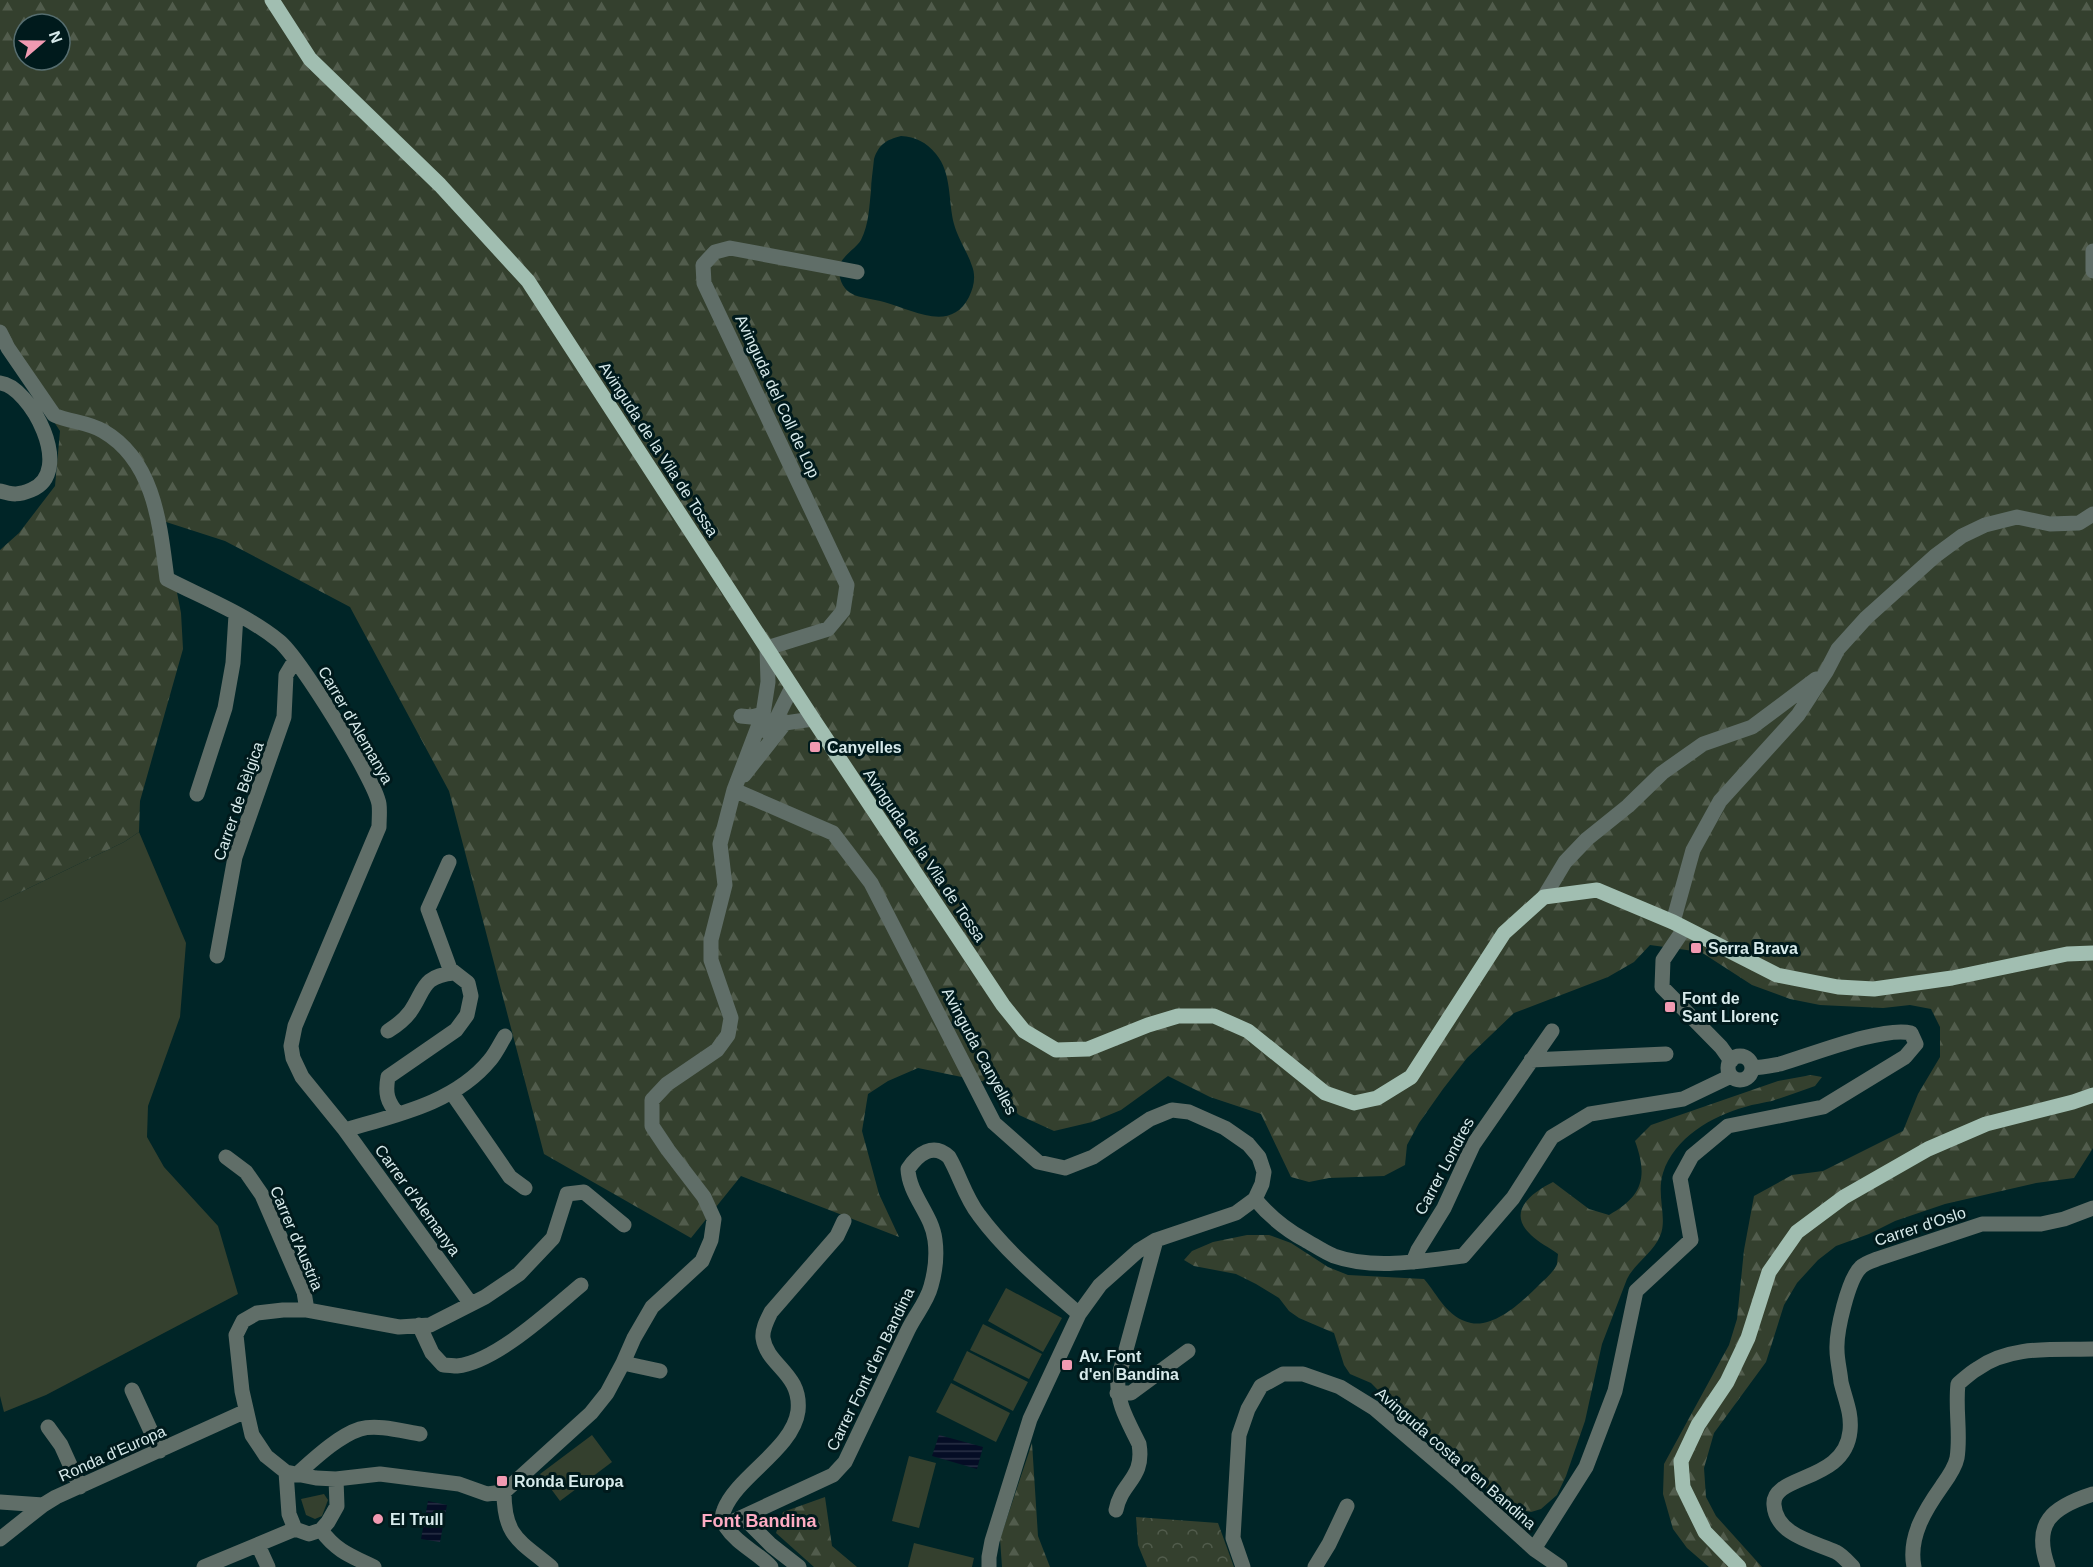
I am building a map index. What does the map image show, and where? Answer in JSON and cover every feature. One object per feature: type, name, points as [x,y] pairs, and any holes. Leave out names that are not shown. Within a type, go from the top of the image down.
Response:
[{"type":"main road","name":"Avinguda de la Vila de Tossa","points":[[272,0],[310,59],[440,185],[528,281],[813,719],[1003,1005],[1024,1031],[1056,1050],[1088,1049],[1148,1025],[1178,1016],[1214,1016],[1248,1031],[1325,1093],[1354,1103],[1377,1098],[1411,1077],[1504,933],[1544,897]]},
{"type":"main road","points":[[1544,897],[1597,890],[1679,926],[1778,975],[1838,987],[1874,989],[1952,978],[2067,954],[2093,953]]},
{"type":"main road","points":[[1739,1567],[1705,1532],[1683,1487],[1681,1461],[1698,1425],[1727,1382],[1744,1347],[1769,1272],[1797,1232],[1844,1197],[1928,1149],[1986,1124],[2093,1095]]},
{"type":"street","name":"Avinguda del Coll de Lop","points":[[767,648],[828,629],[843,611],[847,585],[704,284],[703,265],[715,252],[730,248],[857,272]]},
{"type":"street","points":[[2093,251],[2093,271]]},
{"type":"street","points":[[0,332],[8,348],[54,415],[42,425]]},
{"type":"street","points":[[0,383],[16,390],[42,425],[50,449],[51,465],[46,481],[35,489],[16,496],[0,491]]},
{"type":"street","name":"Carrer d'Alemanya","points":[[54,415],[103,430],[129,450],[146,480],[159,519],[168,579],[281,642],[295,660],[371,782],[379,804],[379,827],[295,1026],[291,1046],[292,1058],[302,1077],[345,1130],[471,1304]]},
{"type":"street","points":[[1534,1548],[1586,1467],[1615,1391],[1636,1291],[1691,1240],[1680,1178],[1692,1156],[1728,1126],[1823,1107],[1905,1057],[1916,1044],[1911,1032],[1900,1030],[1868,1037],[1777,1065],[1752,1068],[1750,1076],[1743,1080],[1736,1079],[1721,1047],[1662,987],[1663,960],[1679,926],[1693,850],[1720,801],[1797,716],[1838,649],[1866,618],[1935,556],[1962,536],[1985,525],[2016,517],[2050,524],[2079,523],[2093,514]]},
{"type":"street","points":[[197,794],[225,708],[233,663],[236,615]]},
{"type":"street","points":[[624,1225],[584,1192],[567,1194],[553,1238],[519,1274],[471,1304],[430,1325],[399,1327],[307,1310],[257,1313],[243,1321],[236,1335],[242,1391],[252,1435],[266,1456],[291,1474],[336,1479],[380,1474],[459,1484],[487,1494],[504,1492],[591,1413],[607,1394],[652,1307],[702,1261],[711,1240],[714,1219],[704,1197],[652,1126],[652,1100],[667,1084],[717,1050],[728,1035],[731,1018],[711,960],[711,939],[725,885],[720,844],[734,790],[763,714],[768,682],[767,648]]},
{"type":"street","name":"Carrer de Bèlgica","points":[[217,956],[235,857],[284,717],[286,675],[295,660]]},
{"type":"street","points":[[1544,897],[1565,862],[1587,839],[1629,806],[1662,773],[1703,744],[1752,727],[1826,672]]},
{"type":"street","points":[[756,758],[792,687]]},
{"type":"street","points":[[741,716],[751,717],[763,714]]},
{"type":"street","points":[[734,790],[756,758],[785,723],[813,719]]},
{"type":"street","name":"Avinguda Canyelles","points":[[734,790],[833,832],[871,884],[994,1123],[1038,1162],[1065,1168],[1093,1157],[1149,1119],[1172,1110],[1189,1112],[1225,1128],[1248,1144],[1259,1157],[1264,1172],[1262,1184],[1255,1199]]},
{"type":"street","points":[[398,1114],[389,1104],[386,1089],[388,1077],[456,1030],[467,1015],[471,996],[468,983],[454,973],[446,958],[428,909],[449,862]]},
{"type":"street","points":[[388,1031],[410,1012],[426,983],[454,973]]},
{"type":"street","name":"Carrer Londres","points":[[1413,1262],[1444,1208],[1473,1145],[1552,1031]]},
{"type":"street","points":[[345,1130],[398,1114],[452,1093],[471,1079],[491,1059],[505,1036]]},
{"type":"street","points":[[1531,1060],[1666,1054]]},
{"type":"street","points":[[989,1567],[988,1557],[992,1540],[1030,1419],[1079,1314],[1100,1285],[1138,1251],[1156,1240],[1236,1213],[1255,1199],[1284,1228],[1332,1255],[1349,1260],[1413,1262],[1463,1256],[1513,1198],[1552,1137],[1590,1114],[1683,1099],[1731,1068]]},
{"type":"street","points":[[452,1093],[510,1177],[525,1188]]},
{"type":"street","name":"Carrer Font d'en Bandina","points":[[725,1525],[832,1475],[845,1462],[910,1325],[927,1298],[934,1270],[933,1229],[909,1180],[908,1169],[921,1153],[935,1150],[944,1152],[949,1157],[967,1197],[979,1216],[1005,1246],[1079,1314]]},
{"type":"street","name":"Carrer d'Austria","points":[[226,1157],[246,1172],[262,1195],[304,1292],[307,1310]]},
{"type":"street","name":"Carrer d'Oslo","points":[[1853,1567],[1838,1553],[1809,1543],[1784,1527],[1774,1504],[1775,1495],[1782,1488],[1820,1472],[1840,1458],[1847,1447],[1852,1419],[1842,1384],[1836,1348],[1848,1288],[1855,1276],[1862,1266],[1877,1259],[1982,1224],[2041,1224],[2064,1219],[2093,1208]]},
{"type":"street","points":[[771,1567],[731,1534],[722,1518],[723,1511],[731,1498],[789,1432],[797,1413],[798,1396],[795,1388],[770,1354],[763,1338],[764,1325],[771,1312],[837,1236],[844,1221]]},
{"type":"street","points":[[1116,1510],[1119,1496],[1138,1471],[1140,1452],[1139,1444],[1117,1393],[1118,1379],[1156,1240]]},
{"type":"street","points":[[420,1325],[432,1353],[443,1365],[458,1366],[495,1351],[581,1285]]},
{"type":"street","points":[[1914,1567],[1912,1557],[1921,1519],[1957,1460],[1956,1402],[1959,1384],[1978,1368],[2002,1356],[2034,1351],[2093,1349]]},
{"type":"street","points":[[1117,1393],[1131,1393],[1188,1351]]},
{"type":"street","points":[[624,1363],[660,1371]]},
{"type":"street","name":"Avinguda costa d'en Bandina","points":[[1243,1567],[1233,1538],[1239,1435],[1248,1409],[1261,1386],[1283,1374],[1303,1374],[1340,1387],[1374,1408],[1534,1548],[1560,1567]]},
{"type":"street","points":[[132,1390],[160,1451]]},
{"type":"street","name":"Ronda d'Europa","points":[[0,1539],[43,1505],[246,1411]]},
{"type":"street","points":[[48,1427],[61,1445],[80,1486]]},
{"type":"street","points":[[291,1474],[360,1429],[373,1428],[420,1434]]},
{"type":"street","points":[[291,1474],[289,1514],[296,1529]]},
{"type":"street","points":[[204,1567],[296,1529],[309,1534],[321,1530],[337,1506],[336,1479]]},
{"type":"street","points":[[504,1492],[504,1510],[510,1531],[551,1567]]},
{"type":"street","points":[[2048,1567],[2042,1547],[2042,1531],[2050,1518],[2060,1509],[2093,1494]]},
{"type":"street","points":[[0,1503],[43,1505]]},
{"type":"street","points":[[1315,1567],[1347,1506]]},
{"type":"street","points":[[743,1517],[771,1545],[799,1567]]},
{"type":"street","points":[[321,1530],[331,1544],[341,1552],[374,1567]]},
{"type":"street","points":[[258,1545],[268,1567]]},
{"type":"green space","points":[[0,0],[2093,0],[2093,1148],[2074,1178],[2036,1183],[1945,1204],[1895,1221],[1869,1234],[1836,1246],[1818,1260],[1797,1283],[1784,1305],[1766,1362],[1714,1433],[1704,1468],[1706,1497],[1716,1516],[1762,1567],[1709,1567],[1687,1548],[1673,1529],[1663,1494],[1664,1464],[1729,1345],[1737,1319],[1744,1250],[1754,1196],[1792,1175],[1823,1171],[1903,1131],[1918,1094],[1940,1057],[1940,1027],[1931,1009],[1910,1005],[1883,1008],[1820,1005],[1790,999],[1752,985],[1701,952],[1650,945],[1634,962],[1608,977],[1514,1013],[1467,1058],[1443,1089],[1419,1123],[1407,1145],[1405,1165],[1384,1176],[1329,1178],[1309,1182],[1291,1177],[1261,1114],[1210,1097],[1168,1076],[1121,1110],[1092,1122],[1054,1131],[1019,1115],[986,1082],[918,1068],[888,1081],[868,1094],[862,1131],[879,1194],[899,1237],[741,1176],[691,1238],[544,1154],[449,791],[350,607],[225,541],[163,521],[181,613],[183,649],[140,801],[139,832],[124,842],[0,902],[0,550],[19,533],[55,486],[60,431],[0,340]],"holes":[[[901,136],[928,146],[936,154],[945,170],[954,224],[973,270],[973,285],[969,297],[961,308],[942,317],[919,313],[856,295],[845,288],[839,273],[841,263],[861,240],[866,228],[874,159],[878,150],[891,139]]]},
{"type":"green space","points":[[139,832],[186,943],[180,1017],[148,1106],[147,1137],[164,1167],[218,1226],[238,1294],[46,1395],[4,1412],[0,1396],[0,902],[124,842]]},
{"type":"green space","points":[[1811,1075],[1822,1077],[1815,1086],[1772,1101],[1732,1111],[1707,1123],[1685,1139],[1668,1160],[1661,1181],[1663,1222],[1660,1236],[1627,1279],[1602,1344],[1585,1421],[1566,1476],[1557,1495],[1541,1509],[1531,1512],[1511,1508],[1434,1447],[1371,1383],[1350,1374],[1344,1365],[1334,1333],[1299,1318],[1289,1311],[1279,1298],[1236,1274],[1194,1266],[1184,1260],[1192,1251],[1213,1242],[1247,1235],[1269,1235],[1291,1243],[1328,1267],[1348,1275],[1424,1279],[1449,1311],[1456,1316],[1471,1323],[1490,1321],[1508,1312],[1525,1298],[1554,1270],[1557,1264],[1558,1254],[1531,1235],[1521,1219],[1524,1204],[1537,1192],[1553,1182],[1589,1209],[1609,1215],[1636,1193],[1640,1184],[1641,1165],[1635,1141],[1651,1125],[1778,1081]]},
{"type":"green space","points":[[1006,1288],[1062,1318],[1043,1352],[988,1321]]},
{"type":"green space","points":[[983,1324],[1042,1354],[1029,1379],[970,1350]]},
{"type":"green space","points":[[967,1351],[1028,1382],[1013,1411],[953,1380]]},
{"type":"green space","points":[[951,1383],[1010,1413],[996,1442],[936,1412]]},
{"type":"green space","points":[[592,1435],[612,1462],[560,1501],[540,1474]]},
{"type":"green space","points":[[1032,1443],[1038,1536],[1050,1567],[1002,1567],[1000,1539]]},
{"type":"green space","points":[[909,1456],[936,1463],[919,1528],[892,1521]]},
{"type":"green space","points":[[324,1494],[328,1500],[322,1516],[315,1519],[306,1515],[301,1499]]},
{"type":"green space","points":[[825,1497],[832,1546],[857,1567],[814,1567],[776,1533],[783,1512]]},
{"type":"green space","points":[[1136,1517],[1218,1523],[1234,1567],[1147,1567],[1138,1545]]},
{"type":"green space","points":[[914,1543],[974,1558],[972,1567],[908,1567]]},
{"type":"water","points":[[939,1435],[983,1447],[977,1469],[932,1456]]},
{"type":"water","points":[[428,1501],[447,1505],[440,1542],[421,1539]]},
{"type":"place","name":"Canyelles","points":[[815,747]]},
{"type":"place","name":"Serra Brava","points":[[1696,948]]},
{"type":"place","name":"Font de Sant Llorenç","points":[[1670,1007]]},
{"type":"place","name":"Av. Font d'en Bandina","points":[[1067,1365]]},
{"type":"place","name":"Ronda Europa","points":[[502,1481]]},
{"type":"place","name":"El Trull","points":[[378,1519]]},
{"type":"district","name":"Font Bandina","points":[[759,1521]]}]
